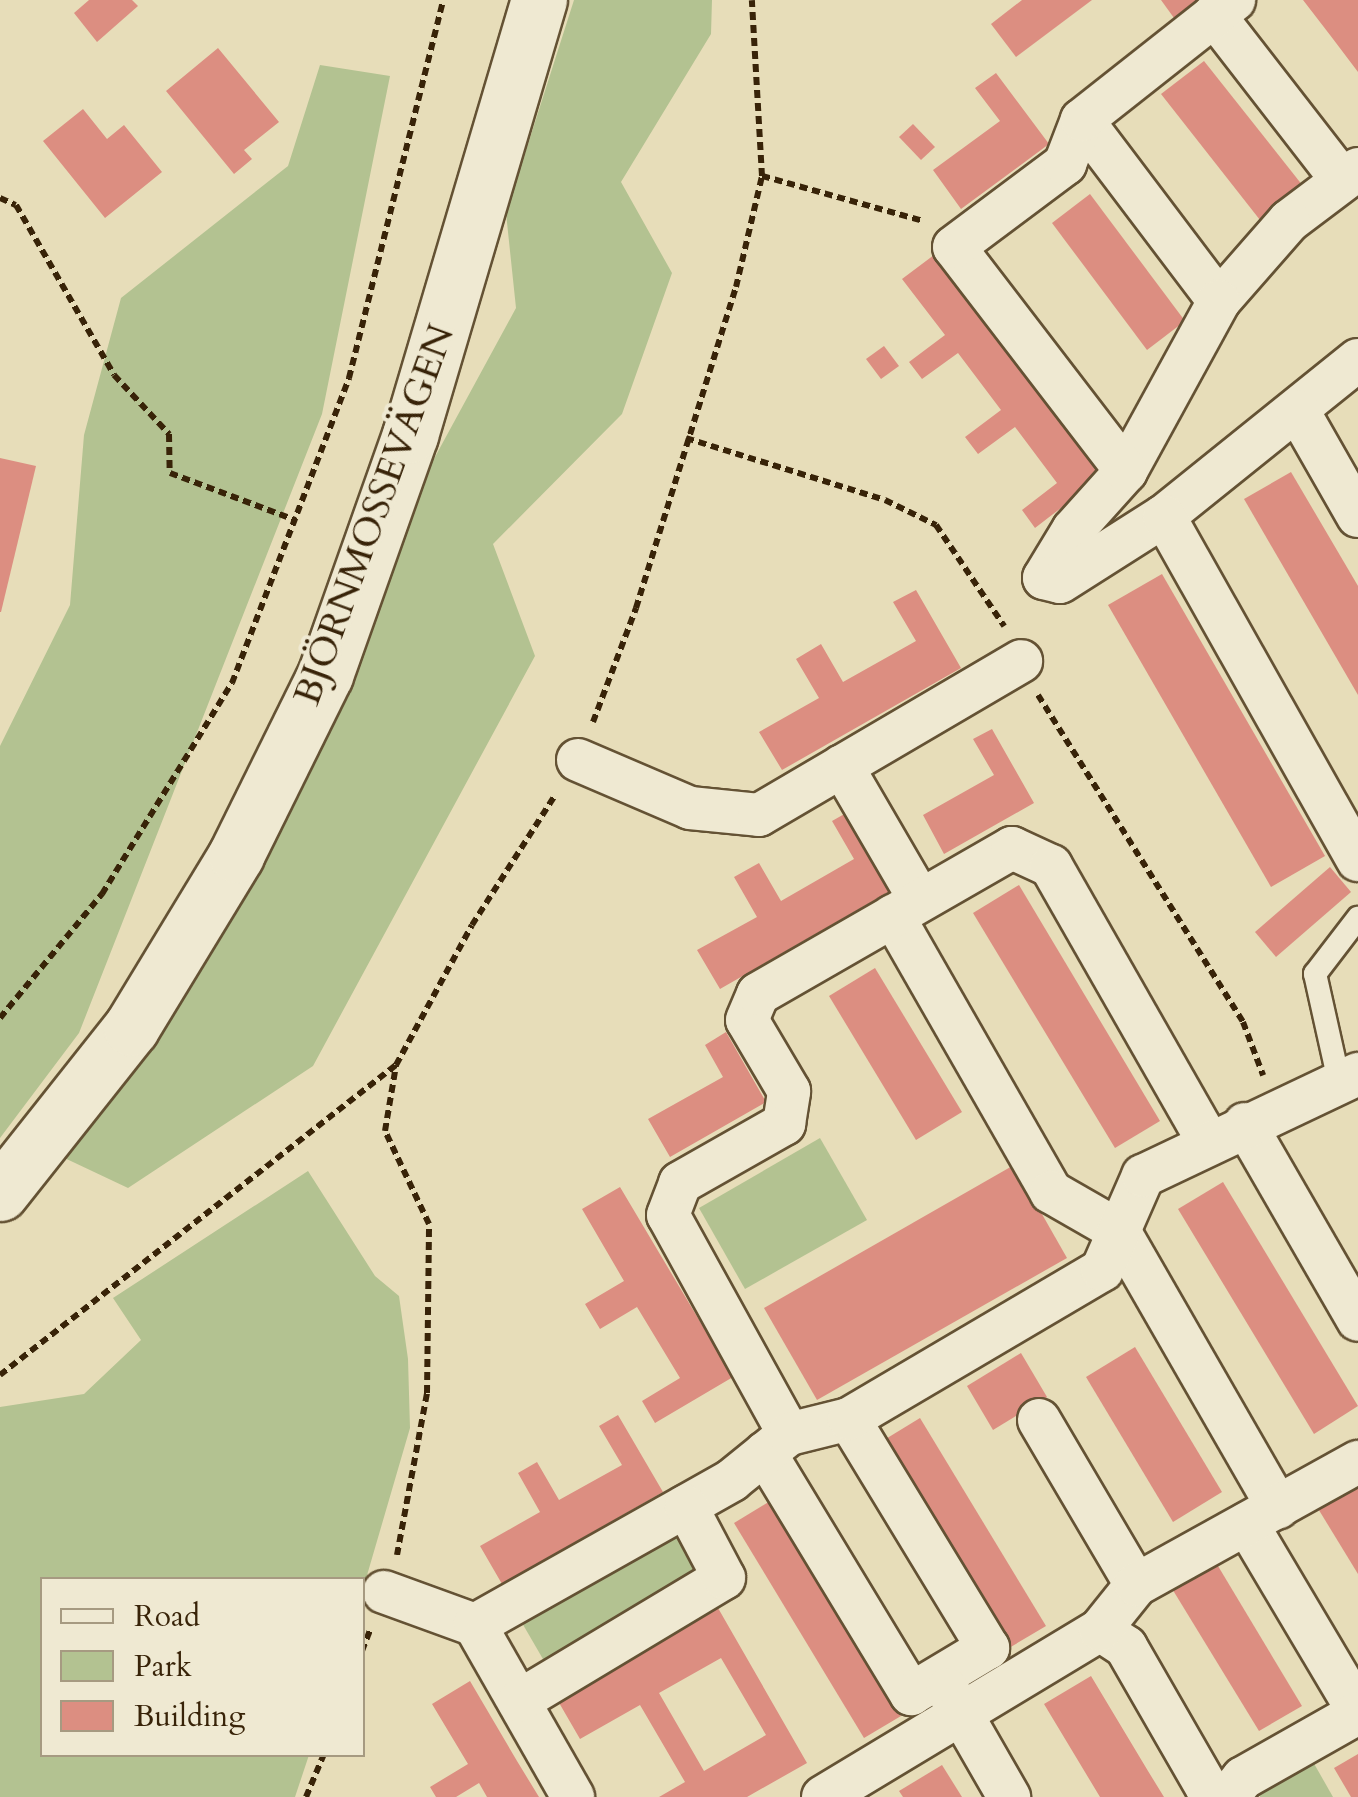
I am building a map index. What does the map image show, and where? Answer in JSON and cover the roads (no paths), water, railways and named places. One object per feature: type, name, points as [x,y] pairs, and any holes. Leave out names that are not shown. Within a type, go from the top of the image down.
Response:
[{"type":"street","name":"BJÖRNMOSSEVÄGEN","points":[[0,1193],[130,1028],[236,855],[325,675],[410,436],[539,0]]},
{"type":"street","points":[[1126,471],[954,247],[1065,164],[1082,120],[1224,8],[1350,174],[1289,221],[1219,301],[1126,471],[1073,530],[1044,578],[1060,582],[1164,516],[1358,360]]},
{"type":"street","points":[[1082,120],[1219,301]]},
{"type":"street","points":[[1298,412],[1358,516]]},
{"type":"street","points":[[1164,516],[1358,860]]},
{"type":"street","points":[[578,760],[690,808],[760,815],[1021,661]]},
{"type":"street","points":[[842,766],[907,908],[1051,1192],[1119,1232],[1358,1712],[1244,1778],[1228,1797]]},
{"type":"street","points":[[850,1419],[988,1648],[911,1694],[777,1444],[668,1216],[680,1183],[784,1124],[789,1091],[746,1020],[758,994],[1012,848],[1051,866],[1243,1125],[1358,1320]]},
{"type":"street","points":[[475,1625],[686,1506],[777,1444],[850,1419],[1102,1270],[1144,1176],[1348,1077]]},
{"type":"street","points":[[1038,1420],[1136,1584]]},
{"type":"street","points":[[823,1797],[1100,1630],[1136,1584],[1358,1462]]},
{"type":"street","points":[[518,1701],[724,1578],[686,1506]]},
{"type":"street","points":[[384,1592],[475,1625],[572,1797]]},
{"type":"street","points":[[1100,1630],[1126,1647],[1207,1788],[1219,1797]]},
{"type":"street","points":[[940,1677],[1009,1797]]},
{"type":"lane","points":[[1348,1077],[1315,974],[1358,918]]}]
